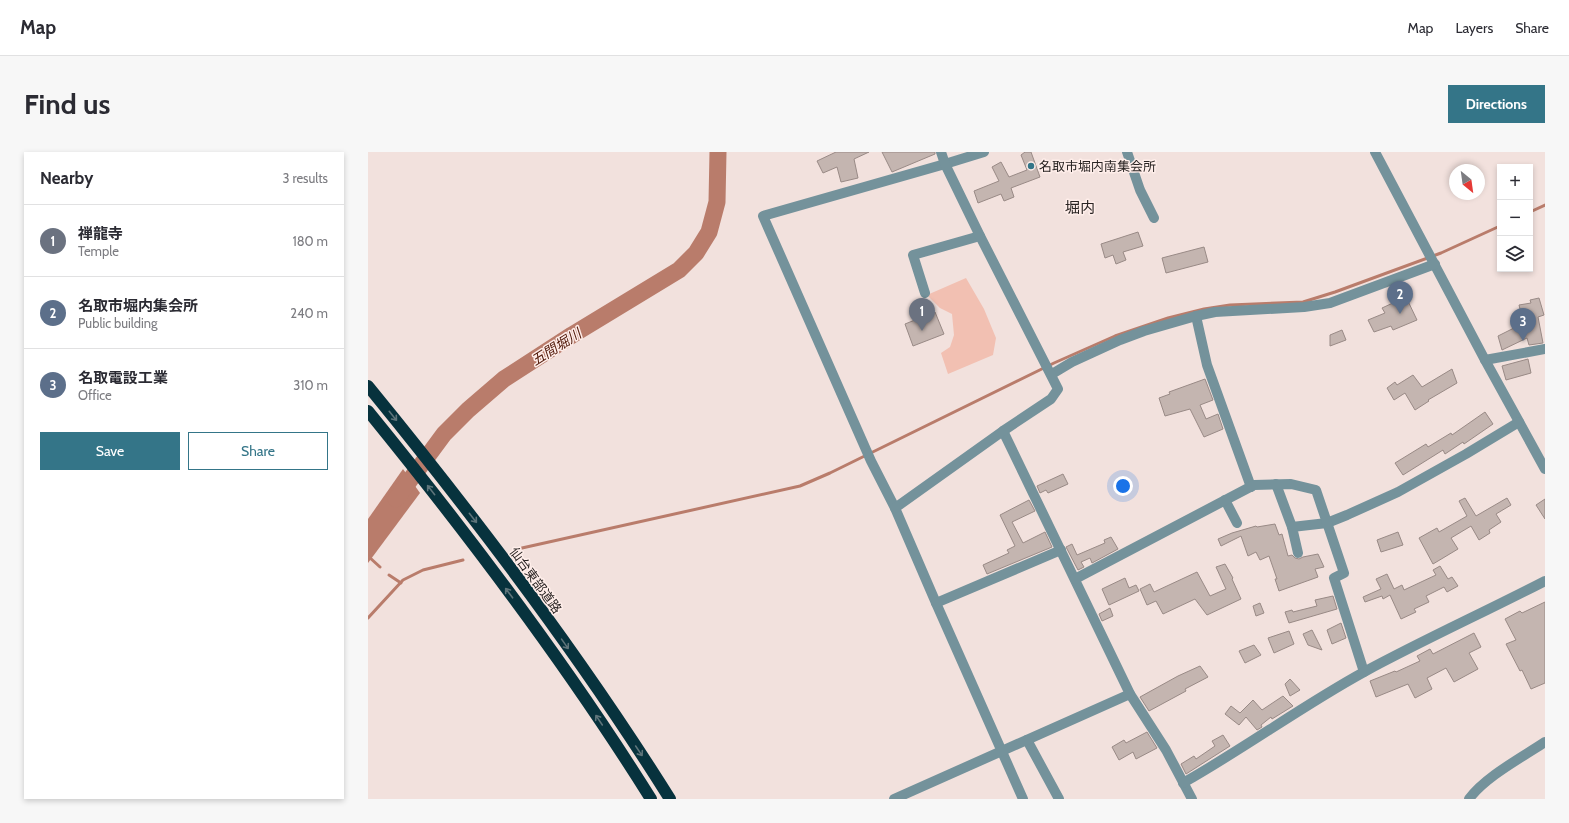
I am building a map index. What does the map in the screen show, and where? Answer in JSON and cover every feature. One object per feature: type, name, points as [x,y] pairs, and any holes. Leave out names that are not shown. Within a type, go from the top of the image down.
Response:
[{"type":"highway","name":"仙台東部道路","points":[[368,386],[476,522],[543,612],[670,799]]},
{"type":"highway","points":[[368,411],[467,536],[533,624],[592,708],[652,799]]},
{"type":"street","points":[[895,508],[1003,431],[1052,399],[1058,389],[980,236],[941,152]]},
{"type":"street","points":[[984,152],[763,216],[871,461],[895,508],[1023,799]]},
{"type":"street","points":[[1127,152],[1140,190],[1154,218]]},
{"type":"street","points":[[1375,152],[1518,422],[1545,469]]},
{"type":"street","points":[[925,293],[913,255],[980,236]]},
{"type":"street","points":[[1049,370],[1072,362],[1120,340],[1144,331],[1196,316],[1215,312],[1304,307],[1330,303],[1433,260]]},
{"type":"street","points":[[1196,316],[1207,365],[1251,487]]},
{"type":"street","points":[[1485,360],[1545,349]]},
{"type":"street","points":[[1292,527],[1327,522],[1347,515],[1398,492],[1466,454],[1518,422]]},
{"type":"street","points":[[1003,431],[1130,694],[1166,750],[1192,799]]},
{"type":"street","points":[[1276,484],[1292,527],[1298,553]]},
{"type":"street","points":[[1075,578],[1254,485],[1291,484],[1316,490],[1344,573],[1334,578],[1364,672]]},
{"type":"street","points":[[1225,500],[1237,523]]},
{"type":"street","points":[[936,603],[1061,550]]},
{"type":"street","points":[[1183,783],[1303,708],[1364,672],[1545,582]]},
{"type":"street","points":[[894,799],[1130,694]]},
{"type":"street","points":[[1027,740],[1059,799]]},
{"type":"street","points":[[1468,799],[1487,781],[1545,742]]},
{"type":"shaded area","points":[[966,278],[984,309],[996,338],[993,355],[948,374],[941,353],[950,347],[954,335],[952,314],[940,308],[927,295]]},
{"type":"shaded area","points":[[403,469],[420,493],[368,563],[368,519]]},
{"type":"building","points":[[836,152],[869,152],[854,159],[858,178],[841,182],[837,167],[823,173],[817,161]]},
{"type":"building","points":[[882,152],[935,152],[935,154],[892,172]]},
{"type":"building","points":[[1025,152],[1031,152],[1040,177],[1011,188],[1014,197],[1004,201],[1001,194],[978,203],[974,191],[999,181],[992,167],[1001,162],[1009,177],[1027,170],[1021,155]]},
{"type":"building","points":[[1138,232],[1143,246],[1123,252],[1126,260],[1116,264],[1113,255],[1105,258],[1101,244]]},
{"type":"building","points":[[1204,247],[1208,262],[1166,273],[1162,258]]},
{"type":"building","points":[[1406,297],[1417,320],[1393,330],[1391,326],[1374,332],[1368,320],[1385,313],[1382,308]]},
{"type":"building","points":[[1539,298],[1544,315],[1538,317],[1543,343],[1529,345],[1527,338],[1502,350],[1498,336],[1516,327],[1513,319],[1522,317],[1519,305],[1531,303],[1530,300]]},
{"type":"building","points":[[935,312],[944,334],[913,346],[905,324]]},
{"type":"building","points":[[1342,330],[1346,340],[1330,346],[1330,335]]},
{"type":"building","points":[[1528,359],[1531,373],[1506,380],[1502,366]]},
{"type":"building","points":[[1452,369],[1457,383],[1428,400],[1429,401],[1415,410],[1405,393],[1394,400],[1387,388],[1395,382],[1397,385],[1413,375],[1422,387]]},
{"type":"building","points":[[1205,379],[1213,400],[1200,405],[1206,419],[1218,414],[1223,429],[1204,437],[1190,409],[1165,416],[1159,398],[1170,394],[1169,392]]},
{"type":"building","points":[[1485,412],[1493,424],[1464,444],[1463,442],[1445,454],[1443,450],[1403,475],[1395,463],[1426,444],[1428,447],[1451,433],[1452,435]]},
{"type":"building","points":[[1063,474],[1068,484],[1048,493],[1046,490],[1040,493],[1037,486]]},
{"type":"building","points":[[1465,498],[1476,516],[1507,498],[1511,505],[1496,514],[1501,522],[1489,530],[1490,533],[1479,540],[1471,526],[1451,538],[1458,549],[1433,564],[1419,538],[1437,528],[1439,532],[1467,516],[1459,501]]},
{"type":"building","points":[[1545,499],[1545,519],[1536,505]]},
{"type":"building","points":[[1029,500],[1035,511],[1012,522],[1023,543],[1045,532],[1052,547],[987,574],[983,565],[1009,553],[1007,550],[1015,546],[1000,515]]},
{"type":"building","points":[[1275,524],[1279,535],[1282,534],[1288,556],[1292,555],[1299,559],[1318,554],[1324,567],[1315,569],[1318,577],[1279,591],[1275,579],[1277,579],[1269,556],[1260,560],[1256,552],[1248,556],[1241,536],[1221,546],[1218,539],[1256,526]]},
{"type":"building","points":[[1398,532],[1403,545],[1381,552],[1377,540]]},
{"type":"building","points":[[1111,537],[1118,549],[1092,563],[1090,558],[1081,562],[1084,567],[1078,570],[1066,547],[1072,544],[1077,555],[1105,543],[1104,540]]},
{"type":"building","points":[[1225,564],[1233,578],[1232,579],[1241,599],[1207,615],[1195,599],[1163,614],[1156,601],[1147,605],[1140,589],[1150,584],[1154,592],[1197,572],[1210,596],[1226,589],[1216,567]]},
{"type":"building","points":[[1440,566],[1448,579],[1452,577],[1458,586],[1447,592],[1444,587],[1426,596],[1429,602],[1414,609],[1416,612],[1401,619],[1390,595],[1383,599],[1382,596],[1365,602],[1363,597],[1381,589],[1376,579],[1387,574],[1394,589],[1402,585],[1404,590],[1436,575],[1433,570]]},
{"type":"building","points":[[1125,578],[1129,588],[1136,585],[1139,591],[1109,605],[1102,589]]},
{"type":"building","points":[[1333,596],[1337,609],[1289,623],[1285,612],[1292,610],[1293,612],[1317,606],[1315,600]]},
{"type":"building","points":[[1545,602],[1545,683],[1531,689],[1522,670],[1520,671],[1506,644],[1516,640],[1505,619],[1520,611],[1522,613]]},
{"type":"building","points":[[1260,603],[1264,613],[1256,616],[1253,606]]},
{"type":"building","points":[[1110,608],[1113,616],[1102,621],[1099,614]]},
{"type":"building","points":[[1341,623],[1346,638],[1332,644],[1327,630]]},
{"type":"building","points":[[1312,630],[1322,650],[1308,645],[1303,634]]},
{"type":"building","points":[[1289,631],[1294,644],[1274,653],[1268,638]]},
{"type":"building","points":[[1474,633],[1481,647],[1469,653],[1478,669],[1454,682],[1446,668],[1427,678],[1432,689],[1415,698],[1408,684],[1376,697],[1370,681],[1395,671],[1396,672],[1420,661],[1417,656],[1430,649],[1433,654]]},
{"type":"building","points":[[1254,645],[1261,655],[1245,663],[1239,651]]},
{"type":"building","points":[[1200,666],[1208,677],[1149,711],[1140,697],[1178,676]]},
{"type":"building","points":[[1290,679],[1300,690],[1290,696],[1285,684]]},
{"type":"building","points":[[1283,696],[1293,706],[1272,719],[1271,717],[1261,725],[1262,727],[1257,730],[1246,717],[1239,725],[1225,714],[1231,706],[1240,713],[1253,700],[1262,710]]},
{"type":"building","points":[[1147,732],[1157,748],[1136,759],[1133,752],[1119,760],[1112,747],[1124,740],[1126,743]]},
{"type":"building","points":[[1223,735],[1230,746],[1186,774],[1181,764],[1194,756],[1196,759],[1215,746],[1212,741]]},
{"type":"waterway","name":"五間堀川","points":[[396,499],[444,434],[468,410],[504,379],[572,335],[679,270],[696,253],[709,232],[717,202],[718,152]]},
{"type":"waterway","points":[[1533,211],[1545,205]]},
{"type":"waterway","points":[[522,548],[800,486],[830,473],[1054,363],[1115,336],[1168,318],[1204,309],[1230,305],[1303,302],[1335,292],[1441,253],[1497,227]]},
{"type":"waterway","points":[[368,556],[380,567]]},
{"type":"waterway","points":[[368,618],[403,580],[423,570],[463,560]]},
{"type":"waterway","points":[[389,575],[401,583]]},
{"type":"place","name":"名取市堀内南集会所","points":[[1031,166]]},
{"type":"place","name":"名取市堀内集会所","points":[[1400,314]]},
{"type":"place","name":"禅龍寺","points":[[922,331]]},
{"type":"place","name":"名取電設工業","points":[[1523,341]]},
{"type":"district","name":"堀内","points":[[1080,208]]}]
